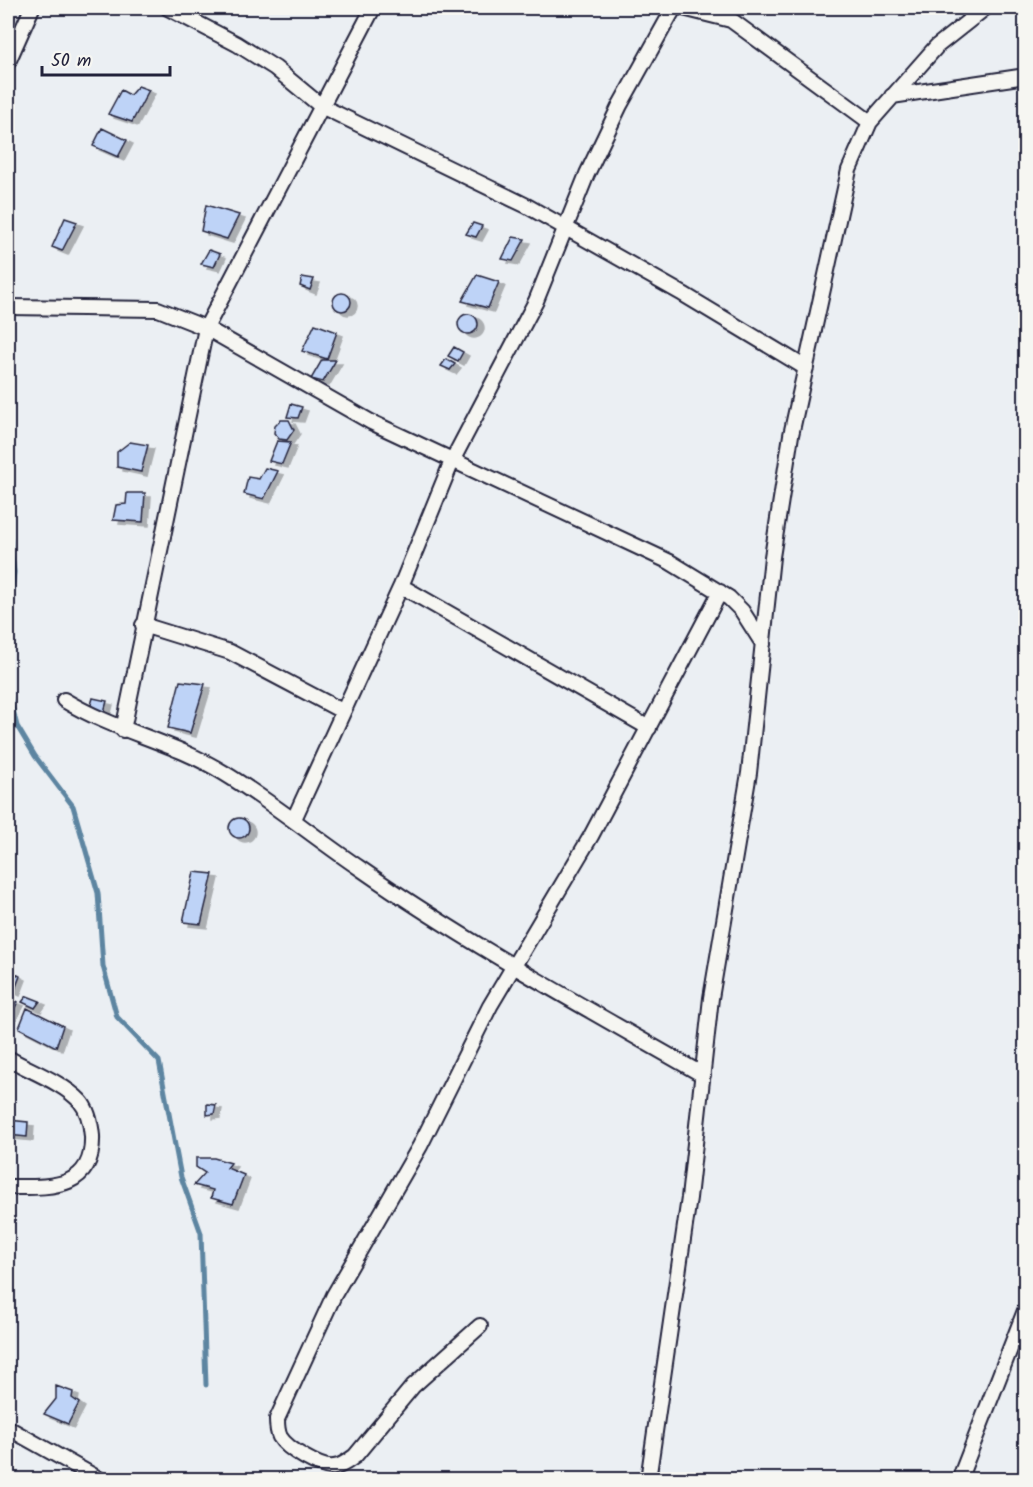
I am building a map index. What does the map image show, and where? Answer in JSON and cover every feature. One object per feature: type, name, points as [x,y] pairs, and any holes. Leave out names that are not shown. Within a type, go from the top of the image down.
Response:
[{"type":"street","points":[[8,62],[32,8]]},
{"type":"street","points":[[168,8],[237,44],[275,68],[321,106],[527,206],[806,368]]},
{"type":"street","points":[[123,730],[206,328],[373,8]]},
{"type":"street","points":[[294,819],[401,586],[452,461],[536,301],[586,174],[615,115],[674,8]]},
{"type":"street","points":[[683,8],[703,11],[731,20],[870,122]]},
{"type":"street","points":[[648,1479],[689,1198],[711,998],[749,773],[772,557],[791,435],[849,170],[870,122],[937,46],[985,8]]},
{"type":"street","points":[[892,96],[1026,76]]},
{"type":"street","points":[[8,307],[158,309],[206,328],[371,422],[670,562],[720,592],[742,611],[763,644]]},
{"type":"street","points":[[401,586],[649,728]]},
{"type":"street","points":[[480,1326],[433,1365],[355,1456],[345,1464],[336,1467],[318,1464],[281,1439],[277,1430],[277,1419],[309,1344],[334,1295],[420,1146],[490,1006],[591,836],[720,592]]},
{"type":"street","points":[[143,626],[230,652],[342,711]]},
{"type":"street","points":[[64,700],[95,719],[192,754],[294,819],[361,869],[514,967],[703,1075]]},
{"type":"street","points":[[8,1058],[80,1102],[88,1117],[92,1143],[90,1157],[82,1172],[63,1184],[8,1187]]},
{"type":"street","points":[[959,1479],[1026,1308]]},
{"type":"street","points":[[8,1428],[101,1479]]},
{"type":"building","points":[[138,86],[149,90],[132,122],[108,114],[121,90],[130,95]]},
{"type":"building","points":[[102,128],[127,140],[118,157],[93,146]]},
{"type":"building","points":[[206,205],[239,215],[227,239],[201,231]]},
{"type":"building","points":[[65,218],[77,222],[62,251],[52,247]]},
{"type":"building","points":[[473,223],[482,226],[476,237],[466,234]]},
{"type":"building","points":[[513,237],[525,239],[513,261],[502,259]]},
{"type":"building","points":[[209,250],[220,254],[214,267],[201,264]]},
{"type":"building","points":[[477,275],[499,282],[488,308],[462,301]]},
{"type":"building","points":[[302,277],[314,279],[310,290],[300,286]]},
{"type":"building","points":[[342,293],[348,296],[351,302],[348,308],[342,311],[336,308],[333,302],[336,296]]},
{"type":"building","points":[[468,314],[475,317],[478,324],[475,331],[468,334],[461,331],[458,324],[461,317]]},
{"type":"building","points":[[315,324],[337,332],[327,359],[302,351]]},
{"type":"building","points":[[454,347],[463,352],[458,361],[448,356]]},
{"type":"building","points":[[446,359],[455,364],[450,370],[441,366]]},
{"type":"building","points":[[322,360],[336,360],[323,382],[311,379]]},
{"type":"building","points":[[291,404],[302,407],[298,418],[287,417]]},
{"type":"building","points":[[281,420],[289,420],[294,430],[287,440],[279,439],[274,433],[275,426]]},
{"type":"building","points":[[277,441],[291,442],[282,464],[269,461]]},
{"type":"building","points":[[130,442],[148,445],[141,472],[117,467],[117,452]]},
{"type":"building","points":[[265,468],[278,471],[264,499],[244,494],[248,477],[259,479]]},
{"type":"building","points":[[127,493],[145,493],[143,522],[113,520],[116,505],[126,504]]},
{"type":"building","points":[[180,681],[205,684],[190,733],[168,728]]},
{"type":"building","points":[[93,698],[107,701],[103,716],[88,715]]},
{"type":"building","points":[[239,818],[246,821],[249,828],[246,835],[239,838],[232,835],[229,828],[232,821]]},
{"type":"building","points":[[194,872],[213,874],[201,924],[183,922]]},
{"type":"building","points":[[8,970],[20,976],[14,992],[8,989]]},
{"type":"building","points":[[27,996],[40,1001],[35,1008],[22,1002]]},
{"type":"building","points":[[8,998],[18,1002],[8,1020]]},
{"type":"building","points":[[27,1008],[63,1026],[56,1047],[19,1028]]},
{"type":"building","points":[[207,1104],[216,1105],[214,1114],[207,1115]]},
{"type":"building","points":[[8,1120],[28,1122],[27,1137],[8,1135]]},
{"type":"building","points":[[196,1158],[214,1158],[231,1163],[227,1168],[244,1175],[233,1204],[211,1198],[213,1190],[194,1185],[205,1173],[196,1167]]},
{"type":"building","points":[[56,1386],[73,1392],[72,1398],[79,1403],[68,1424],[44,1414],[56,1399]]},
{"type":"waterway","points":[[8,525],[14,572],[8,623]]},
{"type":"waterway","points":[[8,690],[17,726],[35,756],[73,806],[98,893],[103,966],[117,1017],[159,1061],[181,1177],[201,1233],[206,1385]]}]
